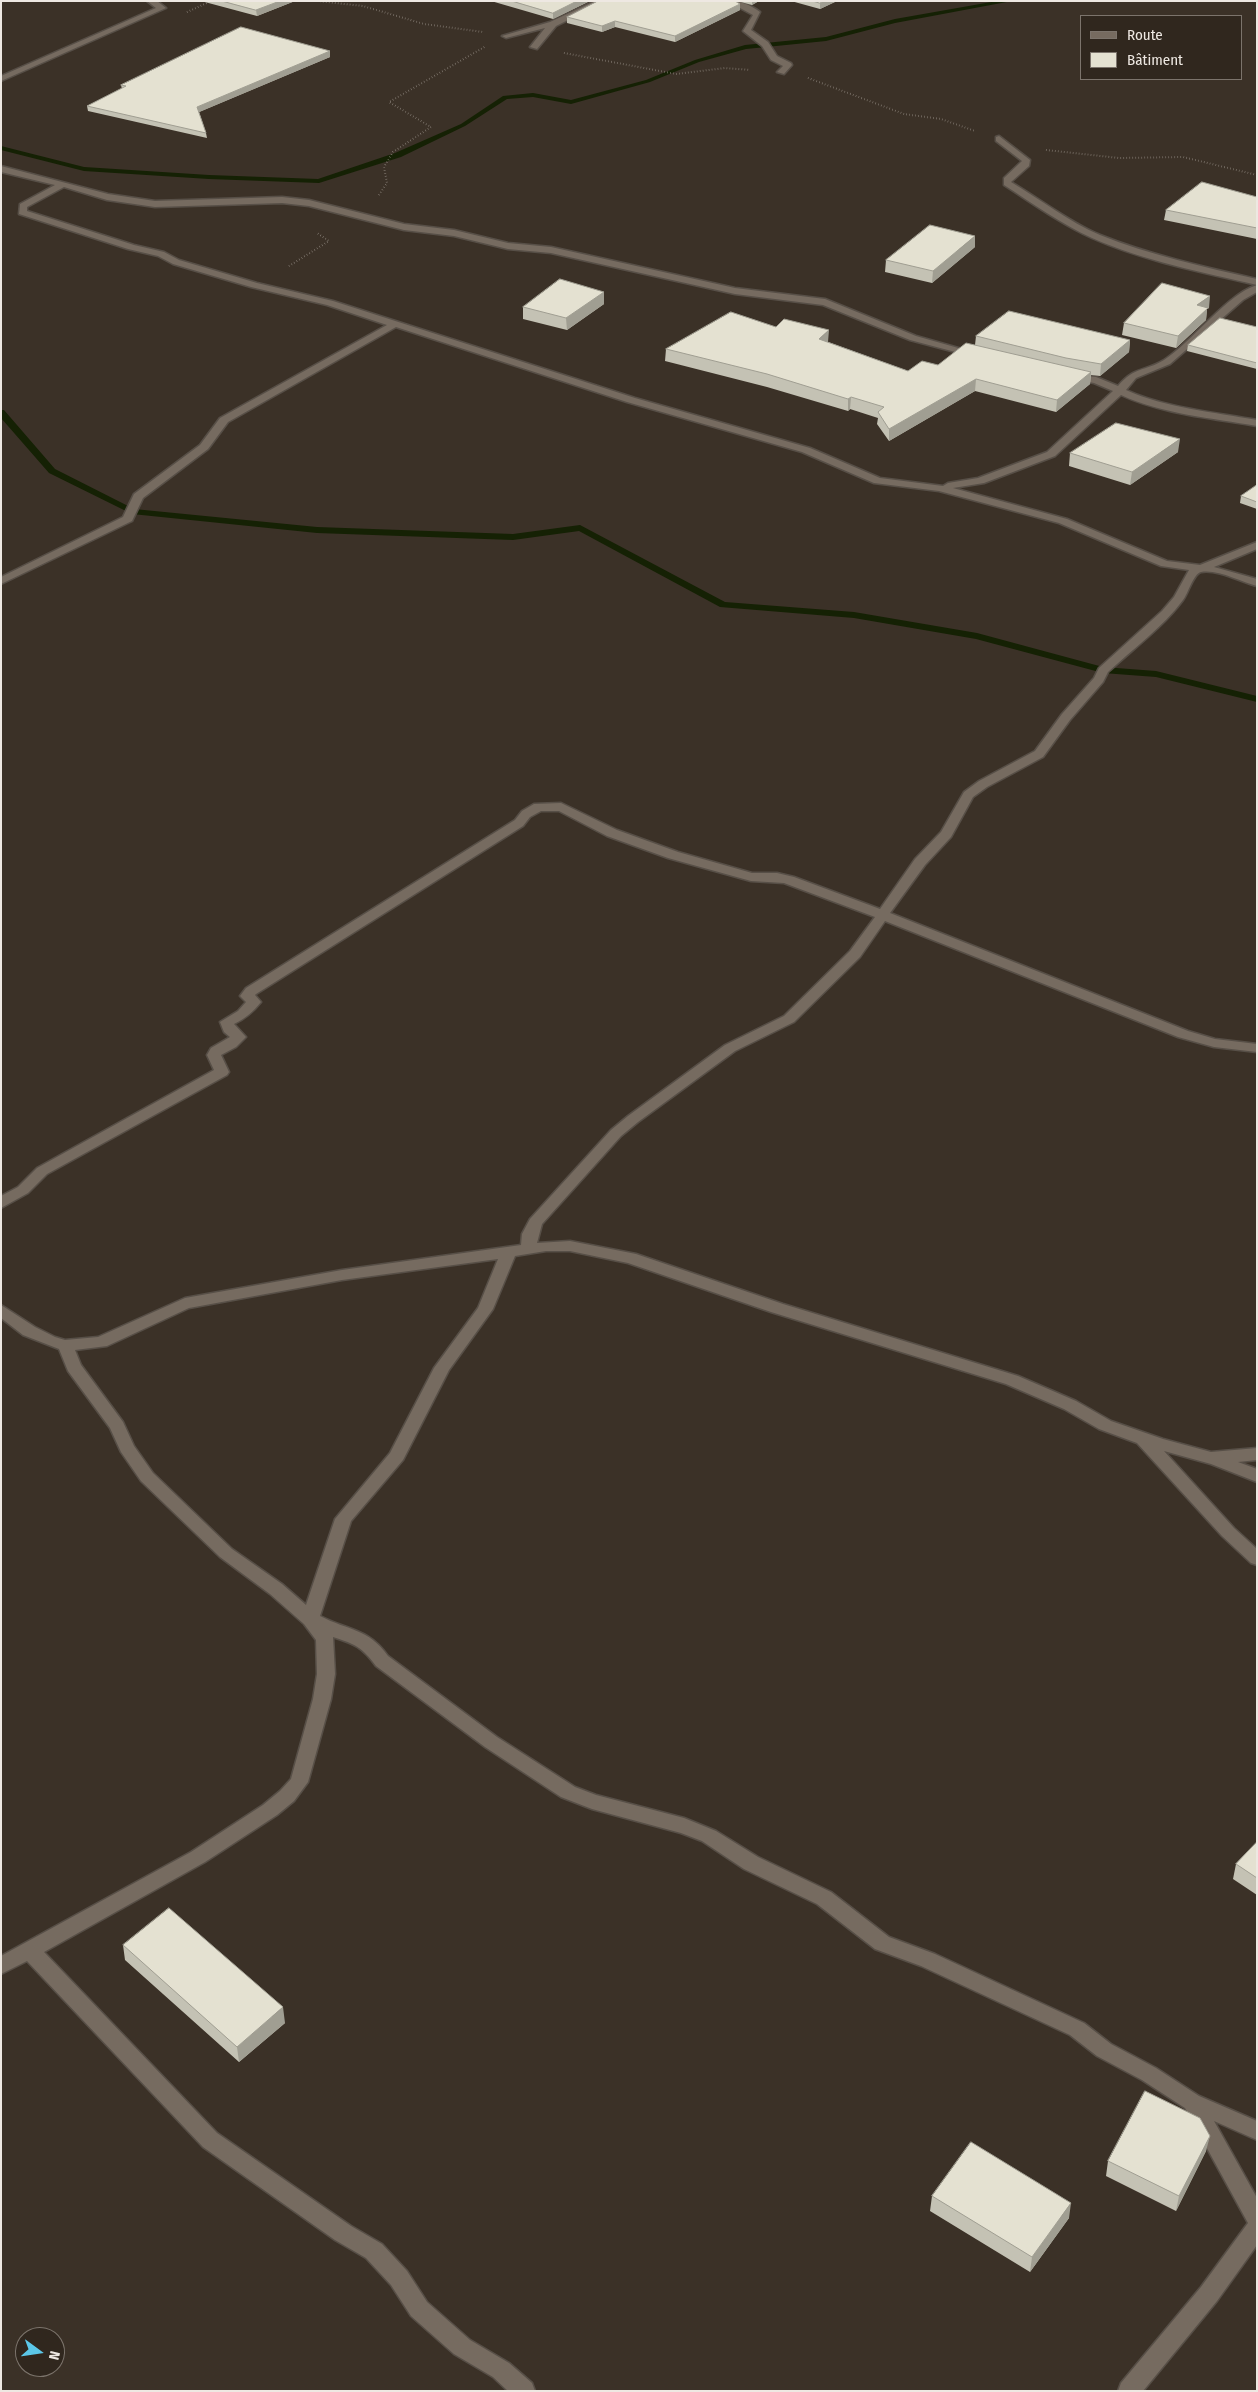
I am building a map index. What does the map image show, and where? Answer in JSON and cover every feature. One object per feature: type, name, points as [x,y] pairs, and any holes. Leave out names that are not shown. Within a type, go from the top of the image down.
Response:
[{"type":"street","points":[[1,79],[124,22],[162,8],[151,1]]},
{"type":"street","points":[[506,36],[554,24],[602,1]]},
{"type":"street","points":[[731,1],[748,7],[757,14],[747,31],[765,44],[774,58],[788,65],[781,72]]},
{"type":"street","points":[[534,48],[554,24]]},
{"type":"street","points":[[999,139],[1026,160],[1026,164],[1006,180],[1007,183],[1096,236],[1178,264],[1257,282]]},
{"type":"street","points":[[1,169],[108,197],[146,203],[282,200],[309,203],[404,227],[454,233],[508,246],[551,250],[736,291],[825,302],[914,338],[991,358]]},
{"type":"street","points":[[63,184],[23,206],[22,212],[131,247],[162,254],[183,264],[254,286],[330,303],[631,400],[806,450],[878,481],[940,488],[1063,521],[1165,564],[1220,571],[1257,583]]},
{"type":"street","points":[[940,488],[980,481],[1036,462],[1050,454],[1118,392],[1132,376],[1168,362],[1218,320],[1240,298],[1257,288]]},
{"type":"street","points":[[1,581],[128,520],[138,496],[204,447],[224,420],[397,324]]},
{"type":"street","points":[[1064,375],[1096,380],[1118,392],[1174,408],[1257,422]]},
{"type":"street","points":[[528,1249],[530,1234],[536,1222],[616,1133],[730,1048],[788,1018],[802,1008],[855,954],[920,862],[946,834],[968,795],[983,784],[1040,754],[1066,716],[1099,679],[1103,670],[1166,613],[1179,598],[1193,572],[1257,545]]},
{"type":"street","points":[[1,1203],[22,1190],[42,1171],[222,1072],[214,1055],[216,1050],[231,1044],[239,1037],[229,1029],[227,1022],[250,1008],[254,1002],[247,996],[251,991],[519,823],[526,814],[538,808],[565,808],[612,833],[674,855],[751,877],[777,877],[947,940],[1182,1034],[1214,1043],[1257,1048]]},
{"type":"street","points":[[1,1310],[29,1331],[50,1341],[64,1345],[101,1342],[185,1303],[342,1275],[508,1254],[528,1249],[570,1246],[631,1258],[768,1305],[1012,1380],[1070,1405],[1105,1425],[1211,1458],[1257,1476]]},
{"type":"street","points":[[310,1619],[343,1520],[396,1456],[442,1368],[485,1309],[508,1254]]},
{"type":"street","points":[[1,1966],[198,1858],[270,1810],[287,1796],[299,1782],[322,1700],[326,1674],[324,1638],[310,1619],[276,1589],[226,1553],[147,1477],[127,1448],[116,1426],[74,1367],[64,1345]]},
{"type":"street","points":[[1143,1438],[1228,1532],[1257,1559]]},
{"type":"street","points":[[1211,1458],[1257,1454]]},
{"type":"street","points":[[310,1619],[331,1630],[360,1639],[371,1646],[382,1661],[460,1716],[491,1742],[568,1792],[592,1802],[684,1826],[709,1836],[751,1863],[824,1898],[882,1943],[928,1960],[1077,2029],[1104,2050],[1149,2074],[1192,2102],[1257,2132]]},
{"type":"street","points":[[29,1950],[210,2140],[343,2233],[374,2251],[399,2278],[419,2309],[462,2346],[501,2370],[524,2391]]},
{"type":"street","points":[[1192,2102],[1257,2219]]},
{"type":"street","points":[[1129,2391],[1208,2294],[1257,2227]]},
{"type":"path","points":[[254,286],[313,253],[328,241],[317,232],[333,223],[358,216],[373,204],[387,183],[384,167],[393,152],[430,127],[389,102],[461,59],[506,36]]},
{"type":"building","points":[[222,1],[280,1],[256,10]]},
{"type":"building","points":[[512,1],[577,1],[553,13]]},
{"type":"building","points":[[598,1],[735,1],[740,4],[675,36],[615,21],[602,26],[567,17]]},
{"type":"building","points":[[241,27],[330,51],[197,107],[206,133],[87,106],[126,86],[121,85]]},
{"type":"building","points":[[1202,182],[1257,197],[1257,228],[1166,210]]},
{"type":"building","points":[[930,225],[975,236],[933,271],[886,260]]},
{"type":"building","points":[[560,279],[604,292],[566,318],[523,307]]},
{"type":"building","points":[[1162,283],[1210,296],[1197,305],[1208,308],[1178,336],[1124,323]]},
{"type":"building","points":[[1009,311],[1130,340],[1101,364],[1066,358],[976,336]]},
{"type":"building","points":[[731,312],[776,327],[784,319],[829,330],[819,339],[908,371],[922,361],[938,365],[966,343],[1091,372],[1057,400],[976,379],[889,429],[878,412],[884,407],[851,397],[848,399],[767,374],[666,349]]},
{"type":"building","points":[[1220,318],[1257,327],[1257,363],[1188,345]]},
{"type":"building","points":[[1116,423],[1180,439],[1132,472],[1070,453]]},
{"type":"building","points":[[1257,485],[1257,502],[1241,496]]},
{"type":"building","points":[[1257,1842],[1257,1878],[1236,1864]]},
{"type":"building","points":[[169,1908],[283,2007],[237,2047],[123,1945]]},
{"type":"building","points":[[1145,2091],[1200,2118],[1210,2136],[1179,2196],[1108,2161]]},
{"type":"building","points":[[971,2142],[1071,2203],[1032,2257],[932,2196]]},
{"type":"waterway","points":[[1,148],[84,169],[209,177],[319,181],[398,155],[463,125],[505,97],[533,95],[571,102],[648,81],[697,61],[745,47],[826,39],[895,21],[1009,1]]},
{"type":"waterway","points":[[1,412],[52,471],[132,511],[317,530],[513,537],[580,528],[723,605],[854,615],[977,636],[1103,670],[1156,674],[1257,699]]}]
